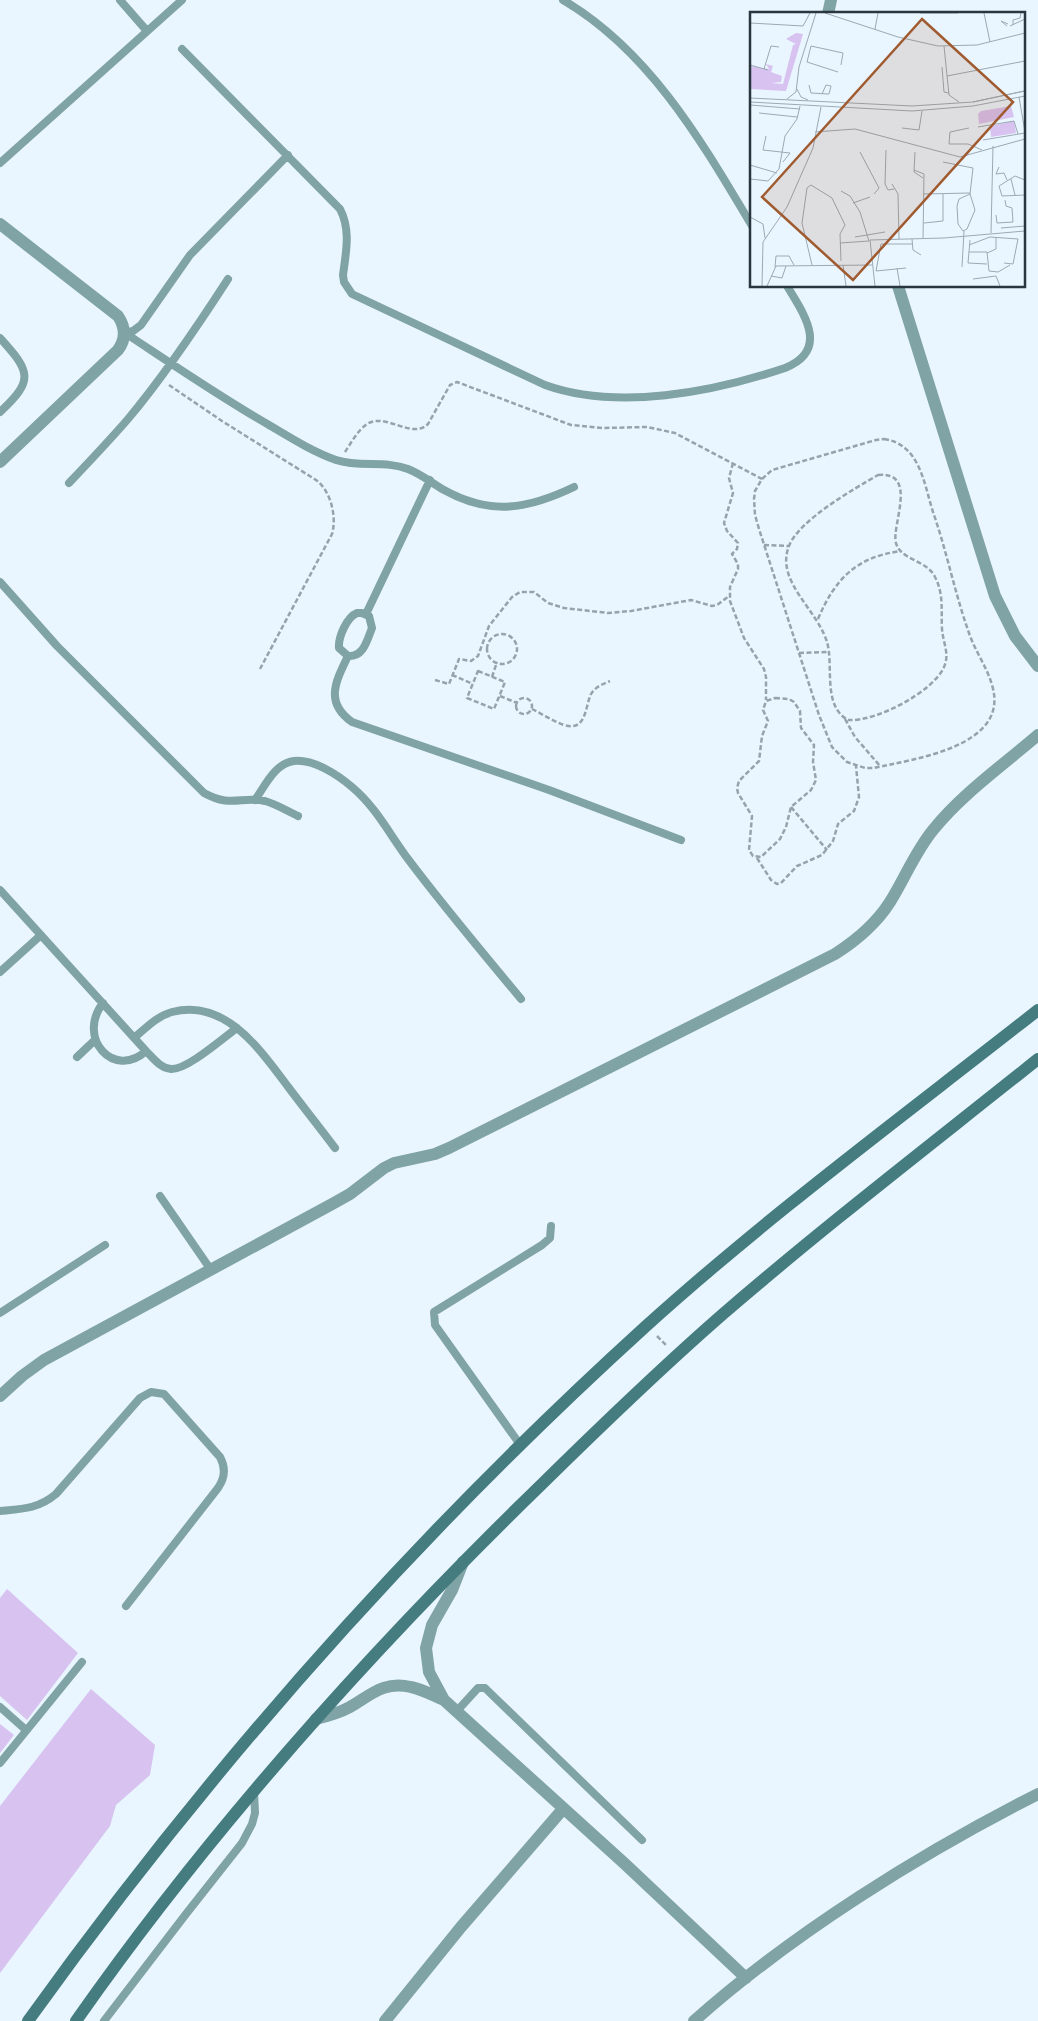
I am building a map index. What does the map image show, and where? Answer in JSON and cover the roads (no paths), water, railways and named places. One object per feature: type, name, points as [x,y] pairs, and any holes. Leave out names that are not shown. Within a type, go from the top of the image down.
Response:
[{"type":"street","points":[[0,224],[118,316],[125,333],[122,345],[118,350],[0,462]]},
{"type":"street","points":[[899,288],[997,603],[1015,636],[1038,666]]},
{"type":"street","points":[[0,1396],[22,1376],[44,1360],[334,1204],[384,1168],[449,1148],[836,954],[858,938],[878,918],[899,887],[918,850],[944,817],[1038,735]]},
{"type":"street","points":[[28,2021],[148,1859],[270,1711],[382,1585],[578,1389],[647,1325],[786,1209],[1038,1010]]},
{"type":"street","points":[[76,2021],[143,1930],[254,1792],[316,1719],[464,1560],[676,1356],[771,1274],[1038,1059]]},
{"type":"street","points":[[464,1560],[452,1590],[432,1625],[426,1648],[429,1672],[444,1700],[686,1920],[746,1978]]},
{"type":"street","points":[[316,1719],[342,1711],[372,1692],[385,1687],[399,1685],[413,1687],[444,1700]]},
{"type":"street","points":[[694,2021],[746,1978],[839,1911],[986,1822],[1038,1794]]},
{"type":"street","points":[[385,2021],[462,1927],[564,1809]]},
{"type":"lane","points":[[120,0],[147,31]]},
{"type":"lane","points":[[0,164],[182,0]]},
{"type":"lane","points":[[563,0],[607,31],[644,66],[677,109],[750,223]]},
{"type":"lane","points":[[182,49],[335,202],[344,216],[348,232],[343,275],[344,282],[352,294],[560,390],[592,397],[607,398],[691,392],[744,381],[794,365],[806,352],[811,334],[806,317],[789,288]]},
{"type":"lane","points":[[125,333],[133,331],[140,325],[190,255],[288,155]]},
{"type":"lane","points":[[69,483],[128,419],[160,378],[228,279]]},
{"type":"lane","points":[[125,333],[223,398],[289,437],[338,461],[366,465],[394,465],[407,468],[458,497],[504,507],[532,504],[574,487]]},
{"type":"lane","points":[[0,338],[17,357],[24,372],[22,389],[0,412]]},
{"type":"lane","points":[[366,614],[430,480]]},
{"type":"lane","points":[[0,582],[57,646],[204,792],[228,802],[256,800],[266,802],[298,816]]},
{"type":"lane","points":[[357,613],[366,614],[372,620],[372,628],[361,653],[357,656],[348,656],[339,648],[339,639],[350,617],[357,613]]},
{"type":"lane","points":[[348,656],[335,683],[334,691],[337,706],[346,718],[352,722],[549,790],[681,840]]},
{"type":"lane","points":[[256,800],[278,768],[290,762],[303,762],[316,766],[341,778],[372,807],[408,859],[521,999]]},
{"type":"lane","points":[[0,890],[134,1038],[163,1067],[178,1068],[237,1028]]},
{"type":"lane","points":[[0,972],[41,935]]},
{"type":"lane","points":[[103,1003],[95,1016],[93,1024],[95,1040],[100,1048],[115,1059],[132,1060],[146,1051]]},
{"type":"lane","points":[[134,1038],[159,1017],[185,1010],[212,1015],[237,1028],[258,1047],[335,1148]]},
{"type":"lane","points":[[76,1057],[95,1040]]},
{"type":"lane","points":[[160,1196],[211,1270]]},
{"type":"lane","points":[[521,1446],[435,1325],[434,1312],[542,1245],[550,1238],[551,1226]]},
{"type":"lane","points":[[0,1313],[105,1245]]},
{"type":"lane","points":[[0,1511],[26,1509],[48,1501],[140,1398],[151,1392],[164,1394],[220,1457],[224,1476],[218,1488],[126,1606]]},
{"type":"lane","points":[[0,1763],[82,1662]]},
{"type":"lane","points":[[456,1712],[478,1688],[485,1688],[642,1840]]},
{"type":"lane","points":[[0,1707],[26,1730]]},
{"type":"lane","points":[[104,2021],[242,1843],[252,1824],[255,1808],[254,1792]]}]
